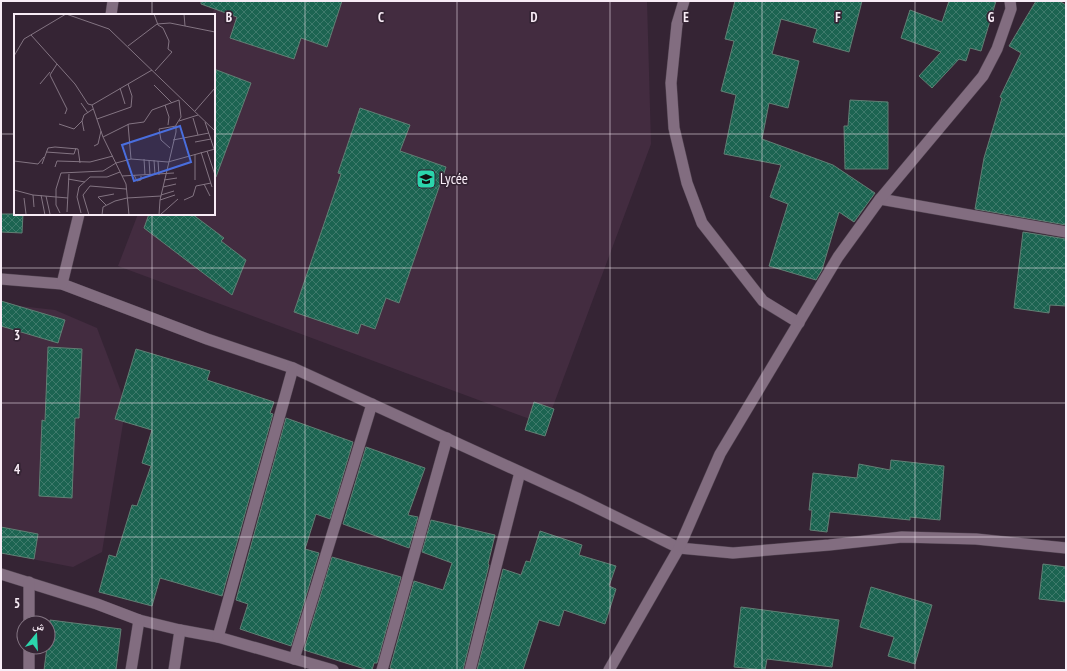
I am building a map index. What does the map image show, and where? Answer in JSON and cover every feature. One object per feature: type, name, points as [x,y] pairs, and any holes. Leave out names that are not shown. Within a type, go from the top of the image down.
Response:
[{"type":"street","points":[[111,14],[113,1]]},
{"type":"street","points":[[684,1],[677,24],[671,83],[674,128],[687,183],[702,223],[763,301],[799,323]]},
{"type":"street","points":[[609,670],[679,548],[720,454],[838,257],[880,199],[983,76],[997,49],[1011,9],[1010,1]]},
{"type":"street","points":[[880,199],[1066,232]]},
{"type":"street","points":[[62,284],[78,215]]},
{"type":"street","points":[[1,280],[62,284],[207,339],[293,368],[577,498],[679,548],[733,553],[902,537],[976,539],[1066,548]]},
{"type":"street","points":[[218,637],[293,368]]},
{"type":"street","points":[[294,659],[372,404]]},
{"type":"street","points":[[382,670],[447,438]]},
{"type":"street","points":[[470,670],[520,472]]},
{"type":"street","points":[[1,574],[97,604],[139,620],[218,637],[333,670]]},
{"type":"street","points":[[29,582],[29,615]]},
{"type":"street","points":[[131,670],[139,620]]},
{"type":"street","points":[[174,670],[180,630]]},
{"type":"street","points":[[29,655],[29,670]]},
{"type":"shaded area","name":"Lycée","points":[[217,1],[647,1],[651,144],[546,425],[118,266],[138,215],[215,215],[215,14],[212,14]]},
{"type":"shaded area","points":[[1,304],[55,310],[97,328],[126,405],[102,552],[73,567],[1,553]]},
{"type":"building","points":[[201,1],[342,1],[327,47],[301,38],[294,59],[230,38],[237,17],[201,4]]},
{"type":"building","points":[[735,1],[862,1],[849,52],[813,42],[817,29],[781,19],[772,54],[799,61],[788,108],[769,103],[762,139],[833,165],[875,193],[854,222],[839,212],[822,270],[816,280],[769,266],[788,204],[770,197],[781,165],[724,154],[736,95],[721,91],[734,41],[725,39]]},
{"type":"building","points":[[949,1],[996,1],[981,51],[970,48],[966,61],[959,59],[932,88],[919,76],[941,52],[901,38],[910,10],[942,22]]},
{"type":"building","points":[[1036,1],[1059,1],[1066,5],[1066,225],[975,209],[984,158],[1002,98],[1000,97],[1021,53],[1009,46]]},
{"type":"building","points":[[215,69],[251,83],[215,176]]},
{"type":"building","points":[[850,100],[888,102],[888,169],[845,169],[844,126],[848,126]]},
{"type":"building","points":[[360,108],[410,125],[400,151],[446,167],[399,303],[386,298],[375,329],[361,324],[358,334],[294,312],[341,174],[338,173]]},
{"type":"building","points":[[1,214],[23,215],[22,233],[1,232]]},
{"type":"building","points":[[149,215],[193,215],[224,238],[221,241],[246,260],[232,295],[144,228]]},
{"type":"building","points":[[1023,232],[1066,239],[1066,306],[1050,305],[1049,313],[1014,308]]},
{"type":"building","points":[[1,301],[65,320],[58,343],[1,326]]},
{"type":"building","points":[[48,347],[82,349],[79,418],[75,418],[72,498],[39,496],[42,420],[45,421]]},
{"type":"building","points":[[136,349],[210,371],[207,380],[274,402],[270,413],[273,414],[222,596],[160,578],[152,606],[99,592],[109,555],[116,557],[132,505],[137,506],[151,466],[142,463],[152,430],[115,419]]},
{"type":"building","points":[[534,402],[554,409],[545,436],[525,430]]},
{"type":"building","points":[[286,418],[353,442],[330,519],[316,514],[305,549],[319,553],[291,646],[240,629],[248,604],[236,600]]},
{"type":"building","points":[[366,447],[425,468],[408,515],[418,517],[409,548],[343,524]]},
{"type":"building","points":[[891,460],[944,466],[940,520],[910,517],[910,520],[830,512],[827,532],[810,530],[812,510],[809,510],[813,473],[857,478],[859,464],[890,470]]},
{"type":"building","points":[[431,520],[495,535],[489,565],[463,670],[396,670],[390,668],[414,581],[443,590],[452,563],[422,552]]},
{"type":"building","points":[[1,527],[38,534],[34,559],[1,553]]},
{"type":"building","points":[[540,531],[582,545],[579,555],[616,566],[609,586],[616,589],[605,624],[564,610],[559,626],[539,620],[523,670],[477,670],[503,569],[521,575],[526,561],[530,562]]},
{"type":"building","points":[[332,557],[401,577],[377,663],[374,663],[372,670],[304,650]]},
{"type":"building","points":[[1043,564],[1066,567],[1066,602],[1039,599]]},
{"type":"building","points":[[871,587],[932,605],[915,664],[888,656],[894,637],[860,627]]},
{"type":"building","points":[[741,607],[839,620],[832,667],[767,659],[765,670],[734,667]]},
{"type":"building","points":[[56,621],[121,629],[116,670],[44,670],[46,655],[56,655]]},
{"type":"place","name":"Lycée","points":[[426,179]]}]
